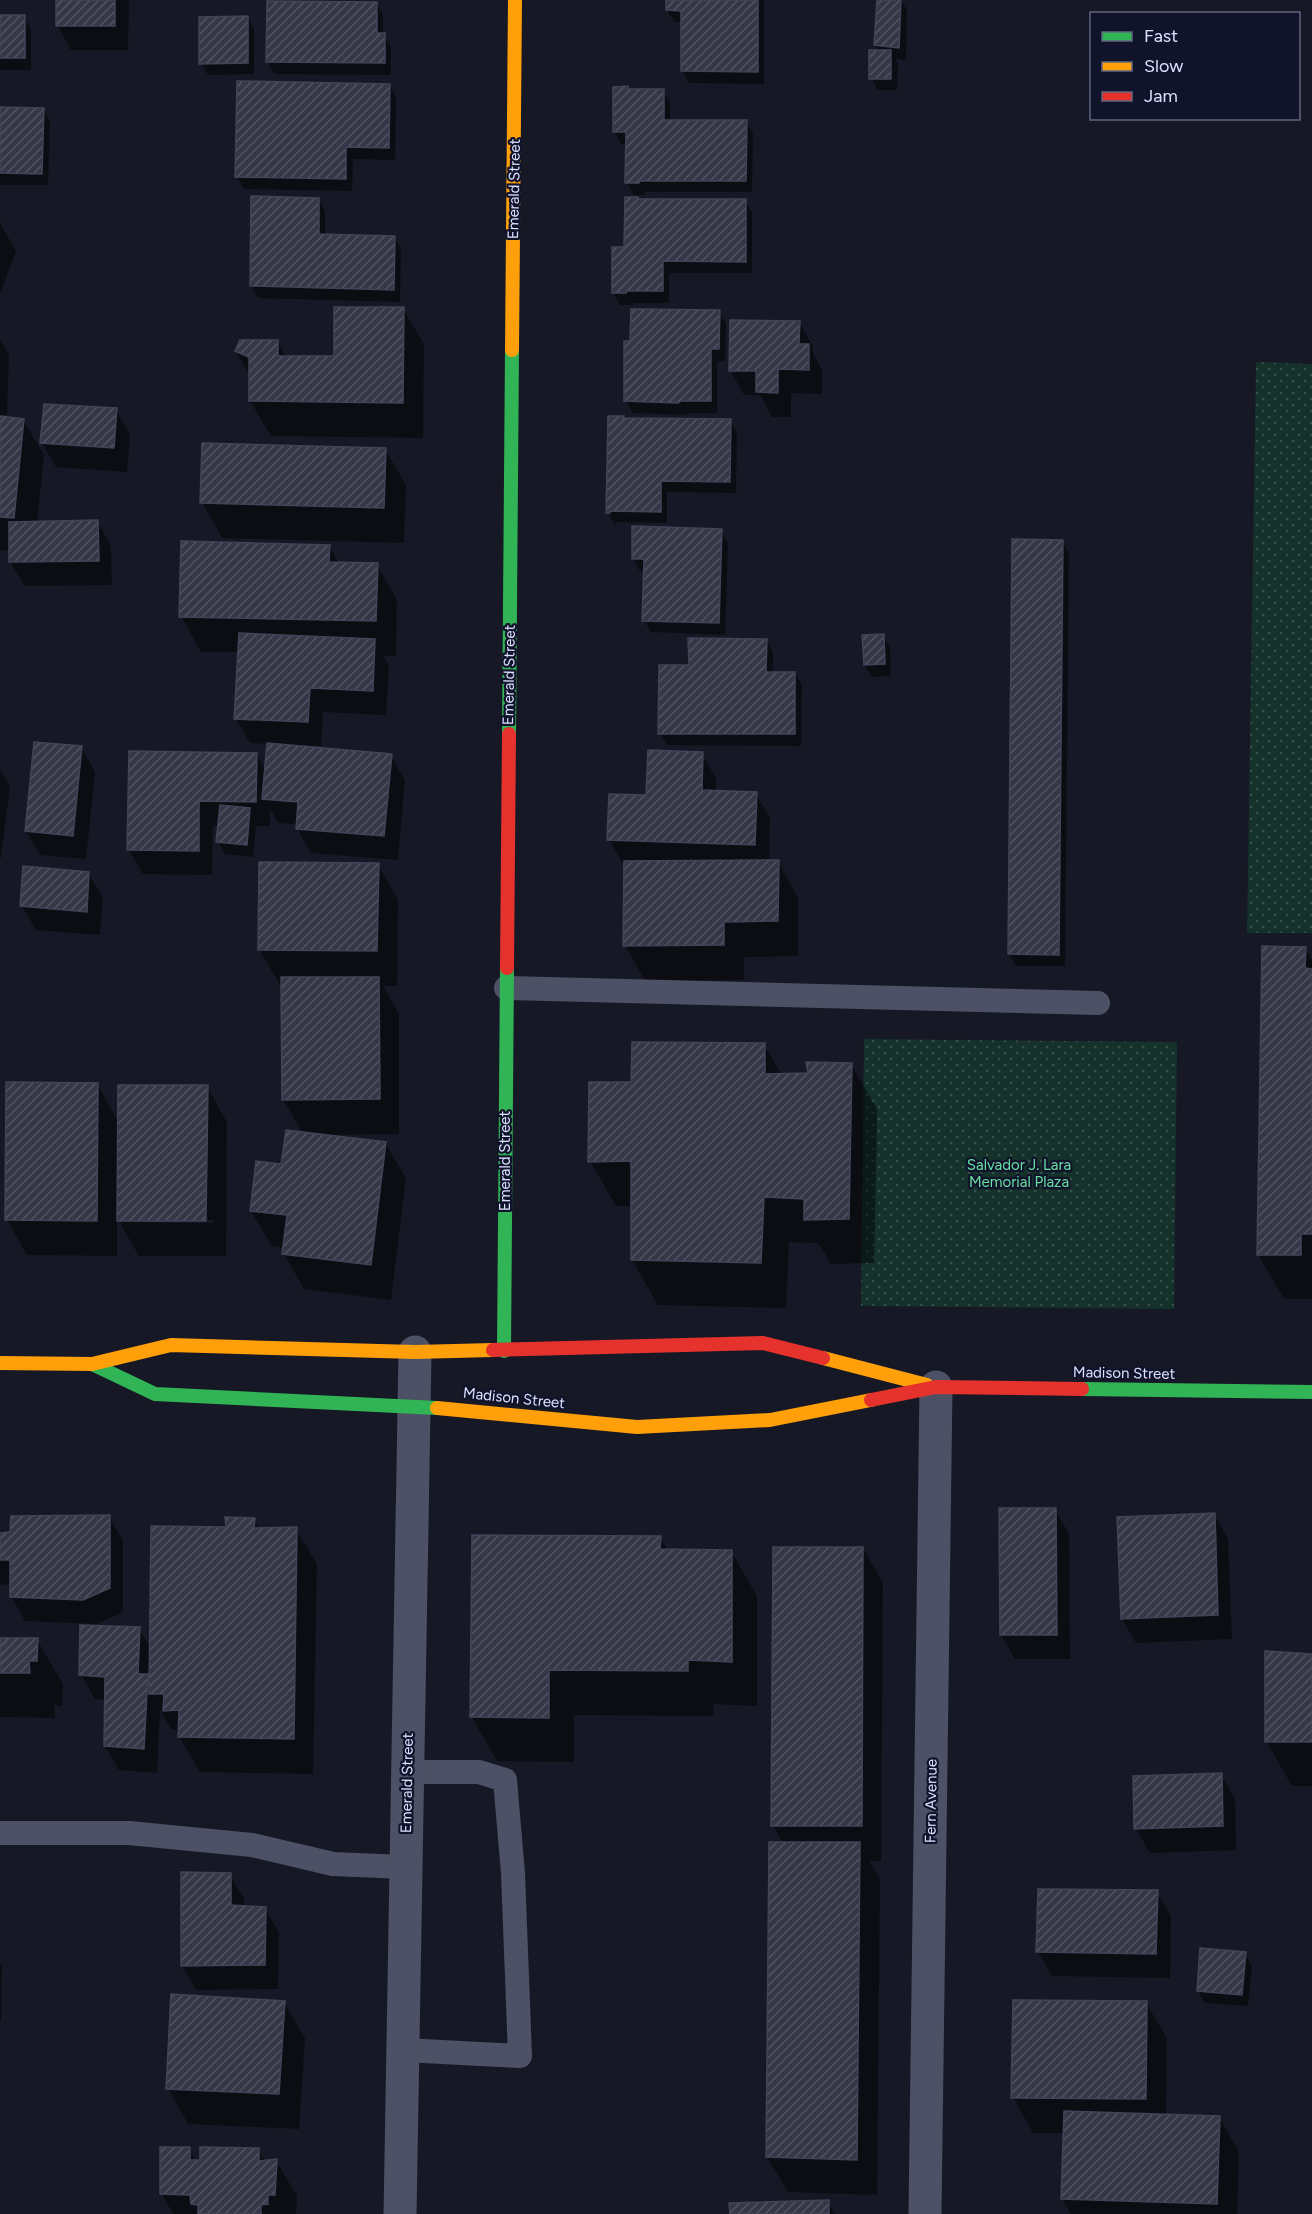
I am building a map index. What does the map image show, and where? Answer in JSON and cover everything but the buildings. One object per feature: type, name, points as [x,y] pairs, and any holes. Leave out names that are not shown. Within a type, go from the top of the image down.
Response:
[{"type":"street","name":"Emerald Street","points":[[504,1351],[515,0]]},
{"type":"street","name":"Madison Street","points":[[0,1362],[92,1364],[171,1346],[415,1352],[763,1343],[936,1387]]},
{"type":"street","name":"Emerald Street","points":[[400,2214],[415,1352]]},
{"type":"street","name":"Madison Street","points":[[92,1364],[155,1394],[454,1408],[638,1427],[770,1420],[936,1387],[1312,1392]]},
{"type":"street","name":"Fern Avenue","points":[[926,2214],[936,1387]]},
{"type":"lane","points":[[506,988],[1098,1003]]},
{"type":"lane","points":[[403,2050],[520,2056],[513,1873],[505,1779],[479,1772],[407,1772]]},
{"type":"lane","points":[[0,1833],[129,1833],[252,1845],[333,1864],[405,1867]]},
{"type":"green space","points":[[1256,362],[1312,364],[1312,933],[1247,933]]},
{"type":"green space","name":"Salvador J. Lara Memorial Plaza","points":[[864,1039],[1177,1042],[1174,1309],[861,1306]]},
{"type":"traffic: fast","points":[[509,734],[512,350]]},
{"type":"traffic: fast","points":[[504,1351],[507,968]]},
{"type":"traffic: fast","points":[[92,1364],[155,1394],[437,1408]]},
{"type":"traffic: fast","points":[[1082,1389],[1312,1392]]},
{"type":"traffic: slow","points":[[512,350],[515,0]]},
{"type":"traffic: slow","points":[[0,1363],[92,1364],[171,1345],[415,1352],[493,1350]]},
{"type":"traffic: slow","points":[[823,1358],[927,1385]]},
{"type":"traffic: slow","points":[[437,1408],[637,1427],[770,1420],[871,1400]]},
{"type":"traffic: jam","points":[[507,968],[509,734]]},
{"type":"traffic: jam","points":[[493,1350],[763,1343],[823,1358]]},
{"type":"traffic: jam","points":[[871,1400],[936,1387],[1082,1389]]}]
